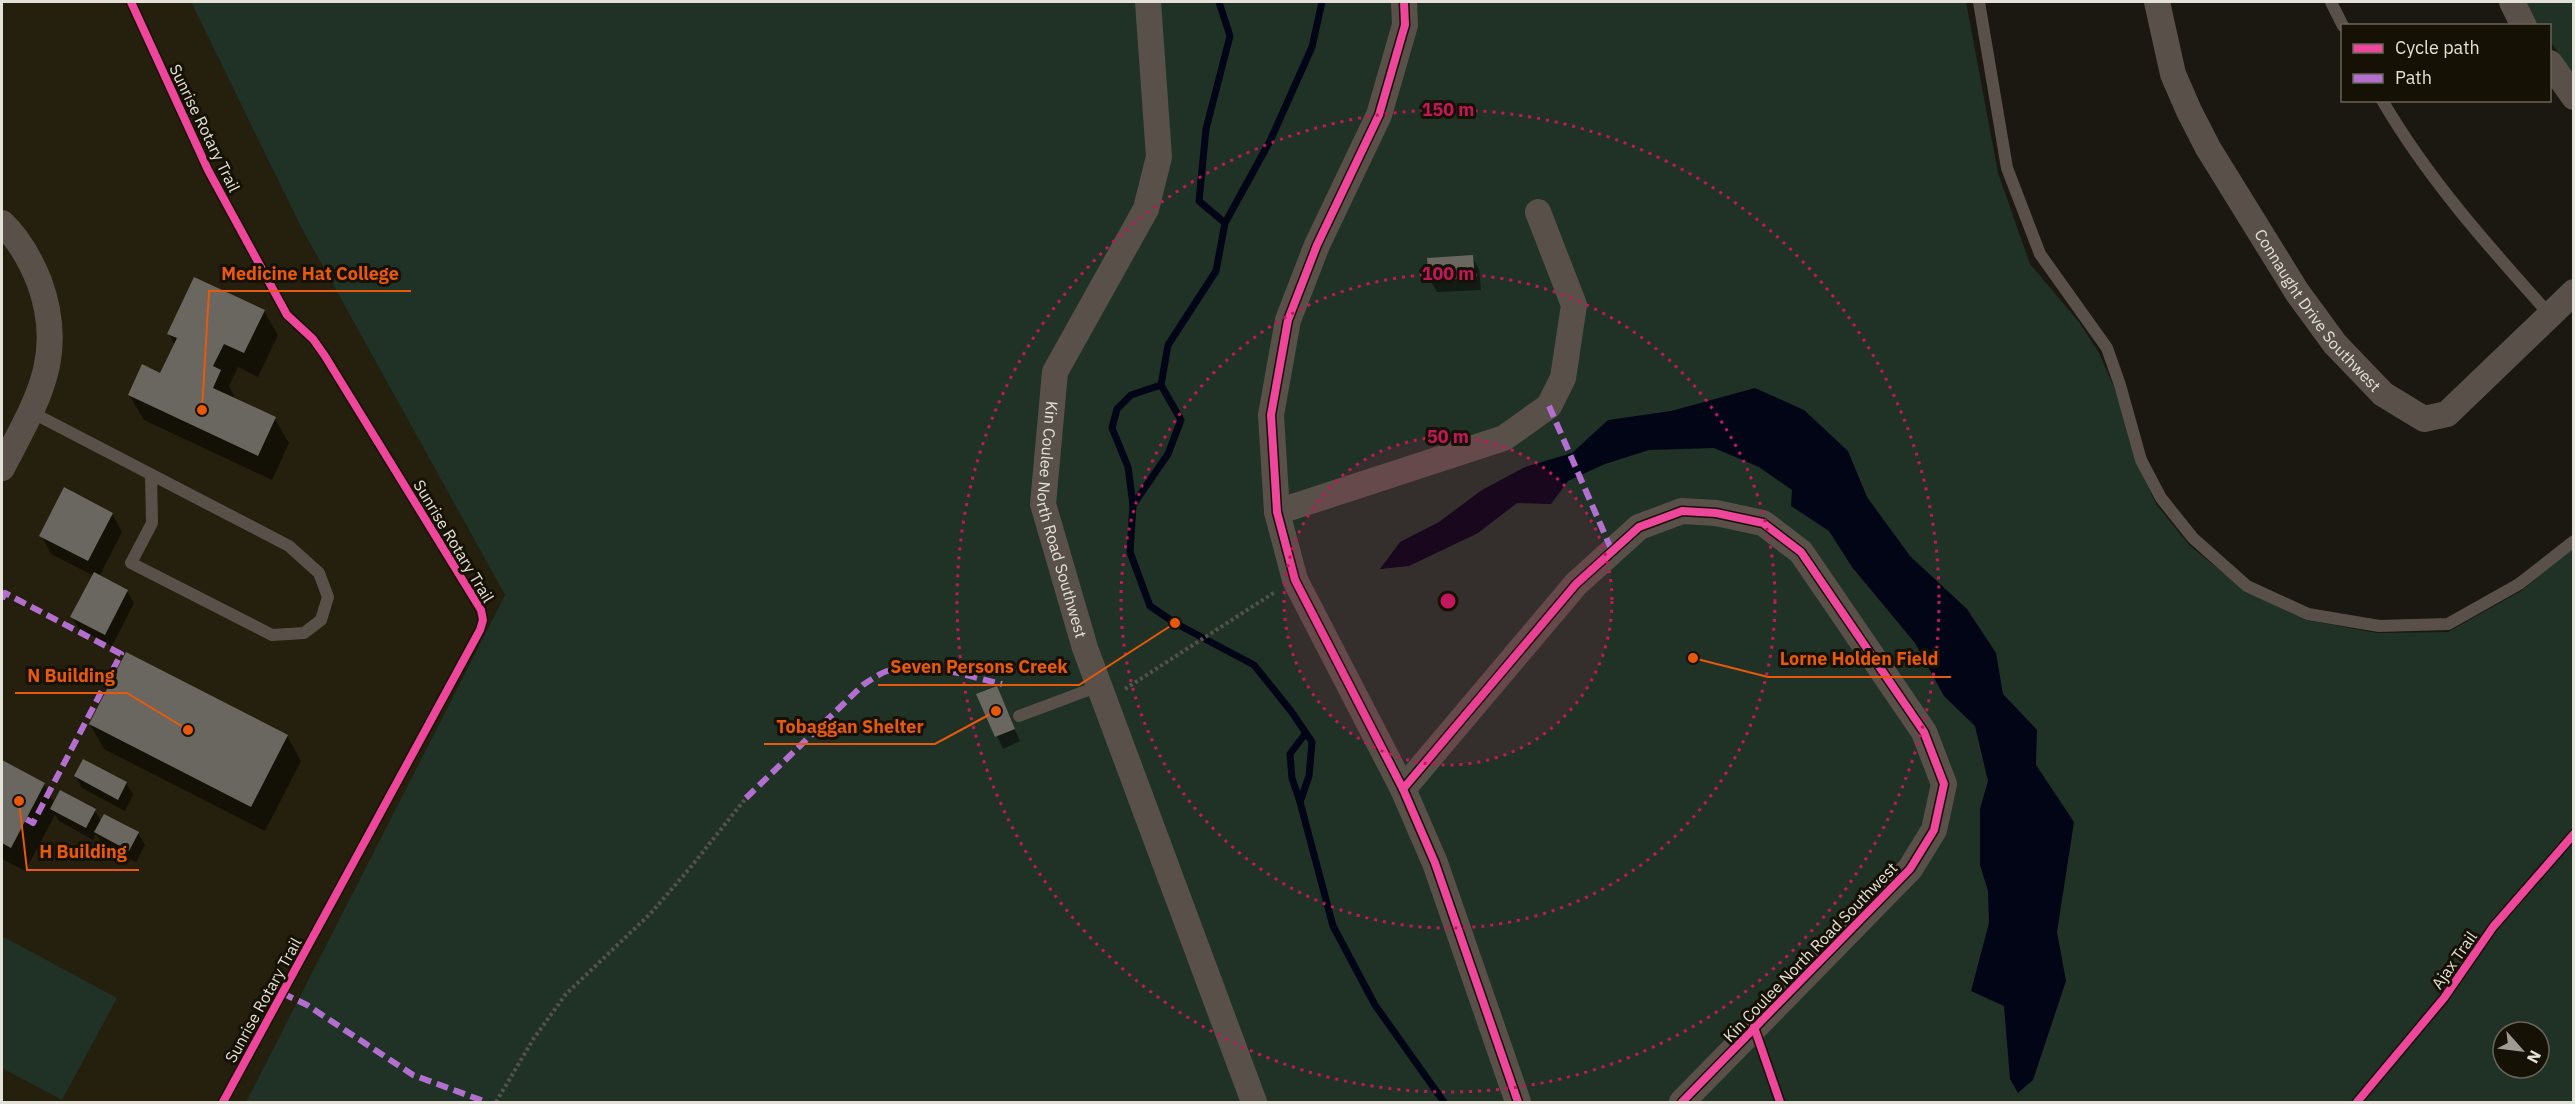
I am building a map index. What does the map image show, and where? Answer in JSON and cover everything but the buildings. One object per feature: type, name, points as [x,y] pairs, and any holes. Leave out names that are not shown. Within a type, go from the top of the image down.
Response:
[{"type":"street","name":"Kin Coulee North Road Southwest","points":[[1148,2],[1159,157],[1146,209],[1055,372],[1043,504],[1085,648],[1254,1102]]},
{"type":"street","points":[[1404,2],[1405,25],[1379,115],[1317,245],[1288,320],[1271,415],[1277,512],[1295,580],[1403,789],[1435,863],[1518,1102]]},
{"type":"street","name":"Connaught Drive Southwest","points":[[2157,2],[2173,74],[2208,148],[2297,292],[2335,344],[2383,394],[2424,419],[2447,414],[2574,292]]},
{"type":"street","points":[[2512,2],[2523,24]]},
{"type":"street","points":[[2551,64],[2574,97]]},
{"type":"street","points":[[1277,512],[1504,438],[1550,406],[1563,378],[1574,305],[1538,212]]},
{"type":"street","points":[[2,224],[14,234],[32,264],[48,306],[51,351],[39,398],[2,468]]},
{"type":"street","name":"Kin Coulee North Road Southwest","points":[[1403,789],[1576,584],[1638,527],[1682,511],[1716,513],[1763,523],[1801,552],[1924,732],[1944,784],[1934,830],[1910,869],[1682,1102]]},
{"type":"lane","points":[[1979,2],[2007,168],[2040,254],[2107,348],[2141,460],[2160,498],[2193,538],[2247,586],[2308,614],[2379,626],[2448,624],[2519,584],[2574,541]]},
{"type":"lane","points":[[2331,2],[2342,24]]},
{"type":"lane","points":[[2383,102],[2399,130],[2433,177],[2487,245],[2550,315]]},
{"type":"lane","points":[[31,412],[151,474],[289,546],[319,573],[328,597],[321,620],[304,633],[272,635],[131,563],[152,523],[151,474]]},
{"type":"lane","points":[[1019,716],[1102,694]]},
{"type":"path","points":[[1102,694],[1175,657],[1295,580]]},
{"type":"path","points":[[496,1102],[534,1038],[566,994],[650,914],[746,798]]},
{"type":"shaded area","points":[[2,2],[191,2],[300,225],[505,595],[246,1102],[2,1102]]},
{"type":"green space","points":[[191,2],[1966,2],[1998,173],[2030,264],[2079,322],[2099,353],[2117,394],[2138,465],[2156,504],[2190,546],[2246,591],[2306,620],[2377,633],[2448,632],[2521,591],[2573,548],[2573,1102],[246,1102],[505,595],[300,225]]},
{"type":"green space","points":[[2524,2],[2573,2],[2573,73],[2551,42],[2551,24],[2537,24]]},
{"type":"green space","points":[[2,936],[117,998],[62,1100],[2,1068]]},
{"type":"water","points":[[1755,388],[1804,410],[1848,451],[1867,497],[1910,556],[1967,609],[1996,653],[2003,694],[2037,730],[2036,765],[2074,822],[2057,932],[2066,981],[2033,1080],[2018,1093],[2010,1079],[2004,1006],[1971,991],[1989,923],[1988,891],[1980,865],[1980,809],[1988,781],[1975,726],[1944,696],[1915,643],[1852,567],[1829,531],[1791,506],[1792,490],[1759,467],[1714,448],[1649,450],[1605,464],[1568,481],[1551,504],[1517,503],[1478,533],[1409,566],[1380,569],[1400,542],[1439,522],[1482,490],[1525,467],[1572,453],[1608,420],[1671,411]]},
{"type":"waterway","points":[[1219,2],[1230,36],[1206,129],[1199,201],[1225,223]]},
{"type":"waterway","points":[[1322,2],[1312,47],[1270,141],[1225,223],[1216,271],[1168,345],[1161,385],[1181,420],[1168,454],[1133,505],[1130,552],[1150,606],[1175,623],[1254,665],[1291,711],[1312,742],[1309,776],[1300,802],[1333,926],[1375,1005],[1444,1102]]},
{"type":"waterway","points":[[1133,505],[1128,467],[1112,428],[1117,409],[1131,395],[1161,385]]},
{"type":"waterway","points":[[1300,802],[1292,778],[1290,754],[1305,734]]},
{"type":"marked path","points":[[1549,406],[1612,551]]},
{"type":"marked path","points":[[2,599],[5,593],[121,654],[33,823],[26,819]]},
{"type":"marked path","points":[[746,798],[863,685],[884,672],[901,668],[929,668],[1002,684]]},
{"type":"marked path","points":[[282,993],[307,1005],[413,1075],[486,1102]]},
{"type":"cycle path","name":"Sunrise Rotary Trail","points":[[131,2],[208,170],[287,315],[313,339],[325,356],[481,610],[483,620],[480,630],[223,1102]]},
{"type":"cycle path","points":[[1404,2],[1405,25],[1379,115],[1317,245],[1288,320],[1271,415],[1277,512],[1295,580],[1403,789],[1435,863],[1518,1102]]},
{"type":"cycle path","points":[[1403,789],[1576,584],[1639,527],[1682,511],[1716,513],[1763,523],[1801,552],[1924,732],[1944,784],[1934,830],[1910,869],[1682,1102]]},
{"type":"cycle path","name":"Ajax Trail","points":[[2357,1102],[2444,998],[2493,927],[2574,834]]},
{"type":"cycle path","points":[[1754,1027],[1780,1102]]},
{"type":"place","name":"Medicine Hat College","points":[[202,410]]},
{"type":"place","name":"Seven Persons Creek","points":[[1175,623]]},
{"type":"place","name":"Lorne Holden Field","points":[[1693,658]]},
{"type":"place","name":"Tobaggan Shelter","points":[[996,711]]},
{"type":"place","name":"N Building","points":[[188,730]]},
{"type":"place","name":"H Building","points":[[19,801]]}]
